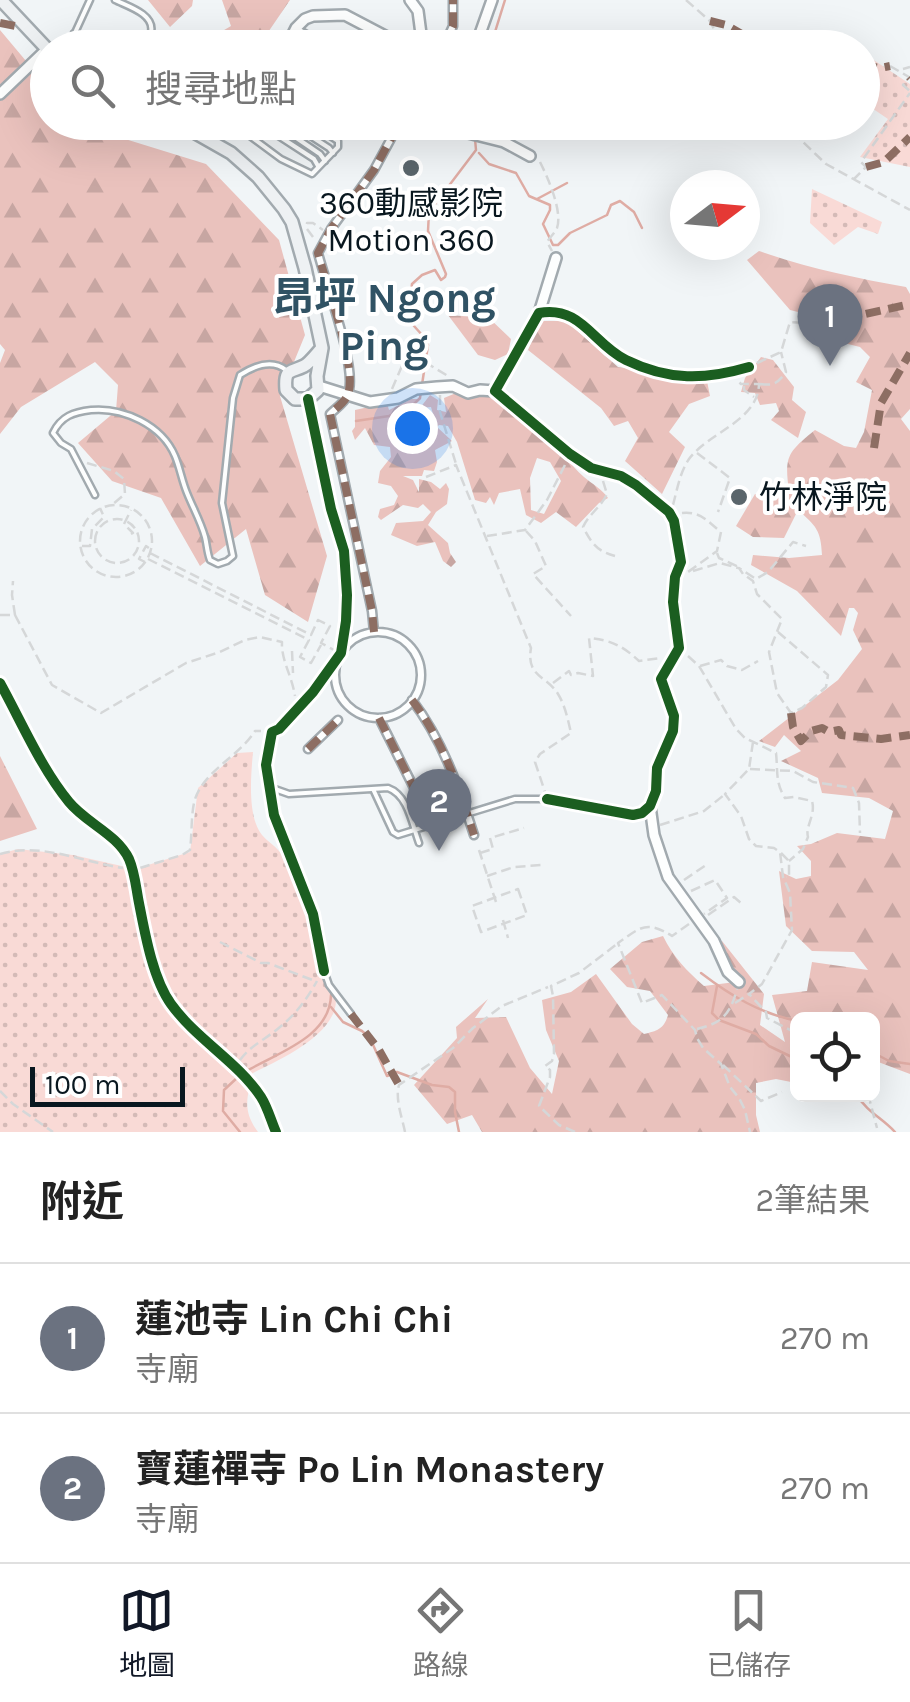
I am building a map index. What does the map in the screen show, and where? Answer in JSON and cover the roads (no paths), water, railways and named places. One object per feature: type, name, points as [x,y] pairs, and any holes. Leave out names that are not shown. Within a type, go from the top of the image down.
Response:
[{"type":"main road","points":[[1,0],[30,31]]},
{"type":"main road","points":[[211,140],[258,177],[292,222],[322,348],[315,394],[300,400],[288,394],[285,380],[289,372],[304,366],[322,348]]},
{"type":"main road","points":[[304,366],[312,370],[318,381]]},
{"type":"street","points":[[410,0],[418,11],[421,30]]},
{"type":"street","points":[[451,30],[453,0]]},
{"type":"street","points":[[481,30],[492,0]]},
{"type":"street","points":[[296,28],[305,18],[345,15],[371,30]]},
{"type":"street","points":[[0,94],[30,65]]},
{"type":"street","points":[[374,632],[330,414],[348,395],[345,347],[318,254],[390,140]]},
{"type":"street","points":[[493,140],[530,156]]},
{"type":"street","points":[[495,391],[539,312],[556,258]]},
{"type":"street","points":[[539,312],[552,310],[580,321],[625,360],[666,374],[720,376],[749,367]]},
{"type":"street","points":[[318,381],[370,402],[416,389],[453,386],[468,393],[495,391],[570,454],[591,468],[636,485],[670,515],[681,562],[673,602],[679,648],[661,678],[674,716],[674,731],[657,768],[656,791],[650,806],[633,814],[547,798]]},
{"type":"street","points":[[308,399],[346,566],[346,621],[340,653],[336,665],[335,678],[338,691],[354,711],[379,718],[392,716],[412,700],[420,677],[415,654],[408,644],[386,632],[361,635],[349,642],[340,653],[304,702],[272,732],[266,765],[274,815],[314,914],[324,971]]},
{"type":"street","points":[[0,683],[68,802],[126,854],[133,870],[144,929],[169,1001],[260,1096],[276,1132]]},
{"type":"street","points":[[412,700],[426,718],[460,789],[474,835]]},
{"type":"street","points":[[379,718],[432,824]]},
{"type":"street","points":[[308,749],[338,720]]},
{"type":"street","points":[[650,806],[668,877],[714,941],[728,972],[738,981]]},
{"type":"lane","points":[[75,30],[90,0]]},
{"type":"lane","points":[[115,0],[145,16],[151,30]]},
{"type":"lane","points":[[296,28],[300,30]]},
{"type":"lane","points":[[255,140],[312,174],[338,147],[337,140]]},
{"type":"lane","points":[[285,140],[314,160],[318,168]]},
{"type":"lane","points":[[299,140],[325,161]]},
{"type":"lane","points":[[317,140],[332,153]]},
{"type":"lane","points":[[95,495],[70,449],[54,433],[70,414],[120,411],[165,441],[174,454],[210,560],[218,564],[227,561],[233,556],[222,503],[233,398],[240,374],[264,364],[281,366],[289,372]]},
{"type":"lane","points":[[268,786],[289,794],[388,788],[402,800],[420,842]]},
{"type":"lane","points":[[373,789],[393,832],[402,834],[515,799],[547,798]]},
{"type":"lane","points":[[324,971],[350,1014]]},
{"type":"waterway","points":[[496,30],[505,0]]},
{"type":"waterway","points":[[356,421],[389,416],[420,398],[428,345],[414,326],[412,284],[435,270],[441,280],[445,277],[428,231],[429,212],[476,150],[475,140]]},
{"type":"waterway","points":[[479,153],[489,164],[516,173],[529,196],[550,205],[543,224],[553,245],[607,215],[611,205],[620,201],[634,212],[642,228]]},
{"type":"waterway","points":[[537,199],[567,183]]},
{"type":"waterway","points":[[701,973],[747,1003],[790,1019]]},
{"type":"waterway","points":[[717,986],[712,1013],[719,1020],[756,1034],[790,1056]]},
{"type":"waterway","points":[[245,1072],[312,1033],[322,1022],[331,995]]},
{"type":"waterway","points":[[331,1007],[343,1022],[370,1038],[387,1076],[397,1072],[455,1092],[459,1132]]},
{"type":"waterway","points":[[880,1056],[910,1064]]},
{"type":"waterway","points":[[238,1077],[224,1090],[223,1111],[240,1132]]},
{"type":"waterway","points":[[862,1102],[895,1132]]},
{"type":"place","name":"360動感影院 Motion 360","points":[[411,168]]},
{"type":"place","name":"蓮池寺 Lin Chi Chi","points":[[830,366]]},
{"type":"place","name":"竹林淨院","points":[[739,497]]},
{"type":"place","name":"寶蓮禪寺 Po Lin Monastery","points":[[439,851]]},
{"type":"district","name":"昂坪 Ngong Ping","points":[[384,322]]}]
